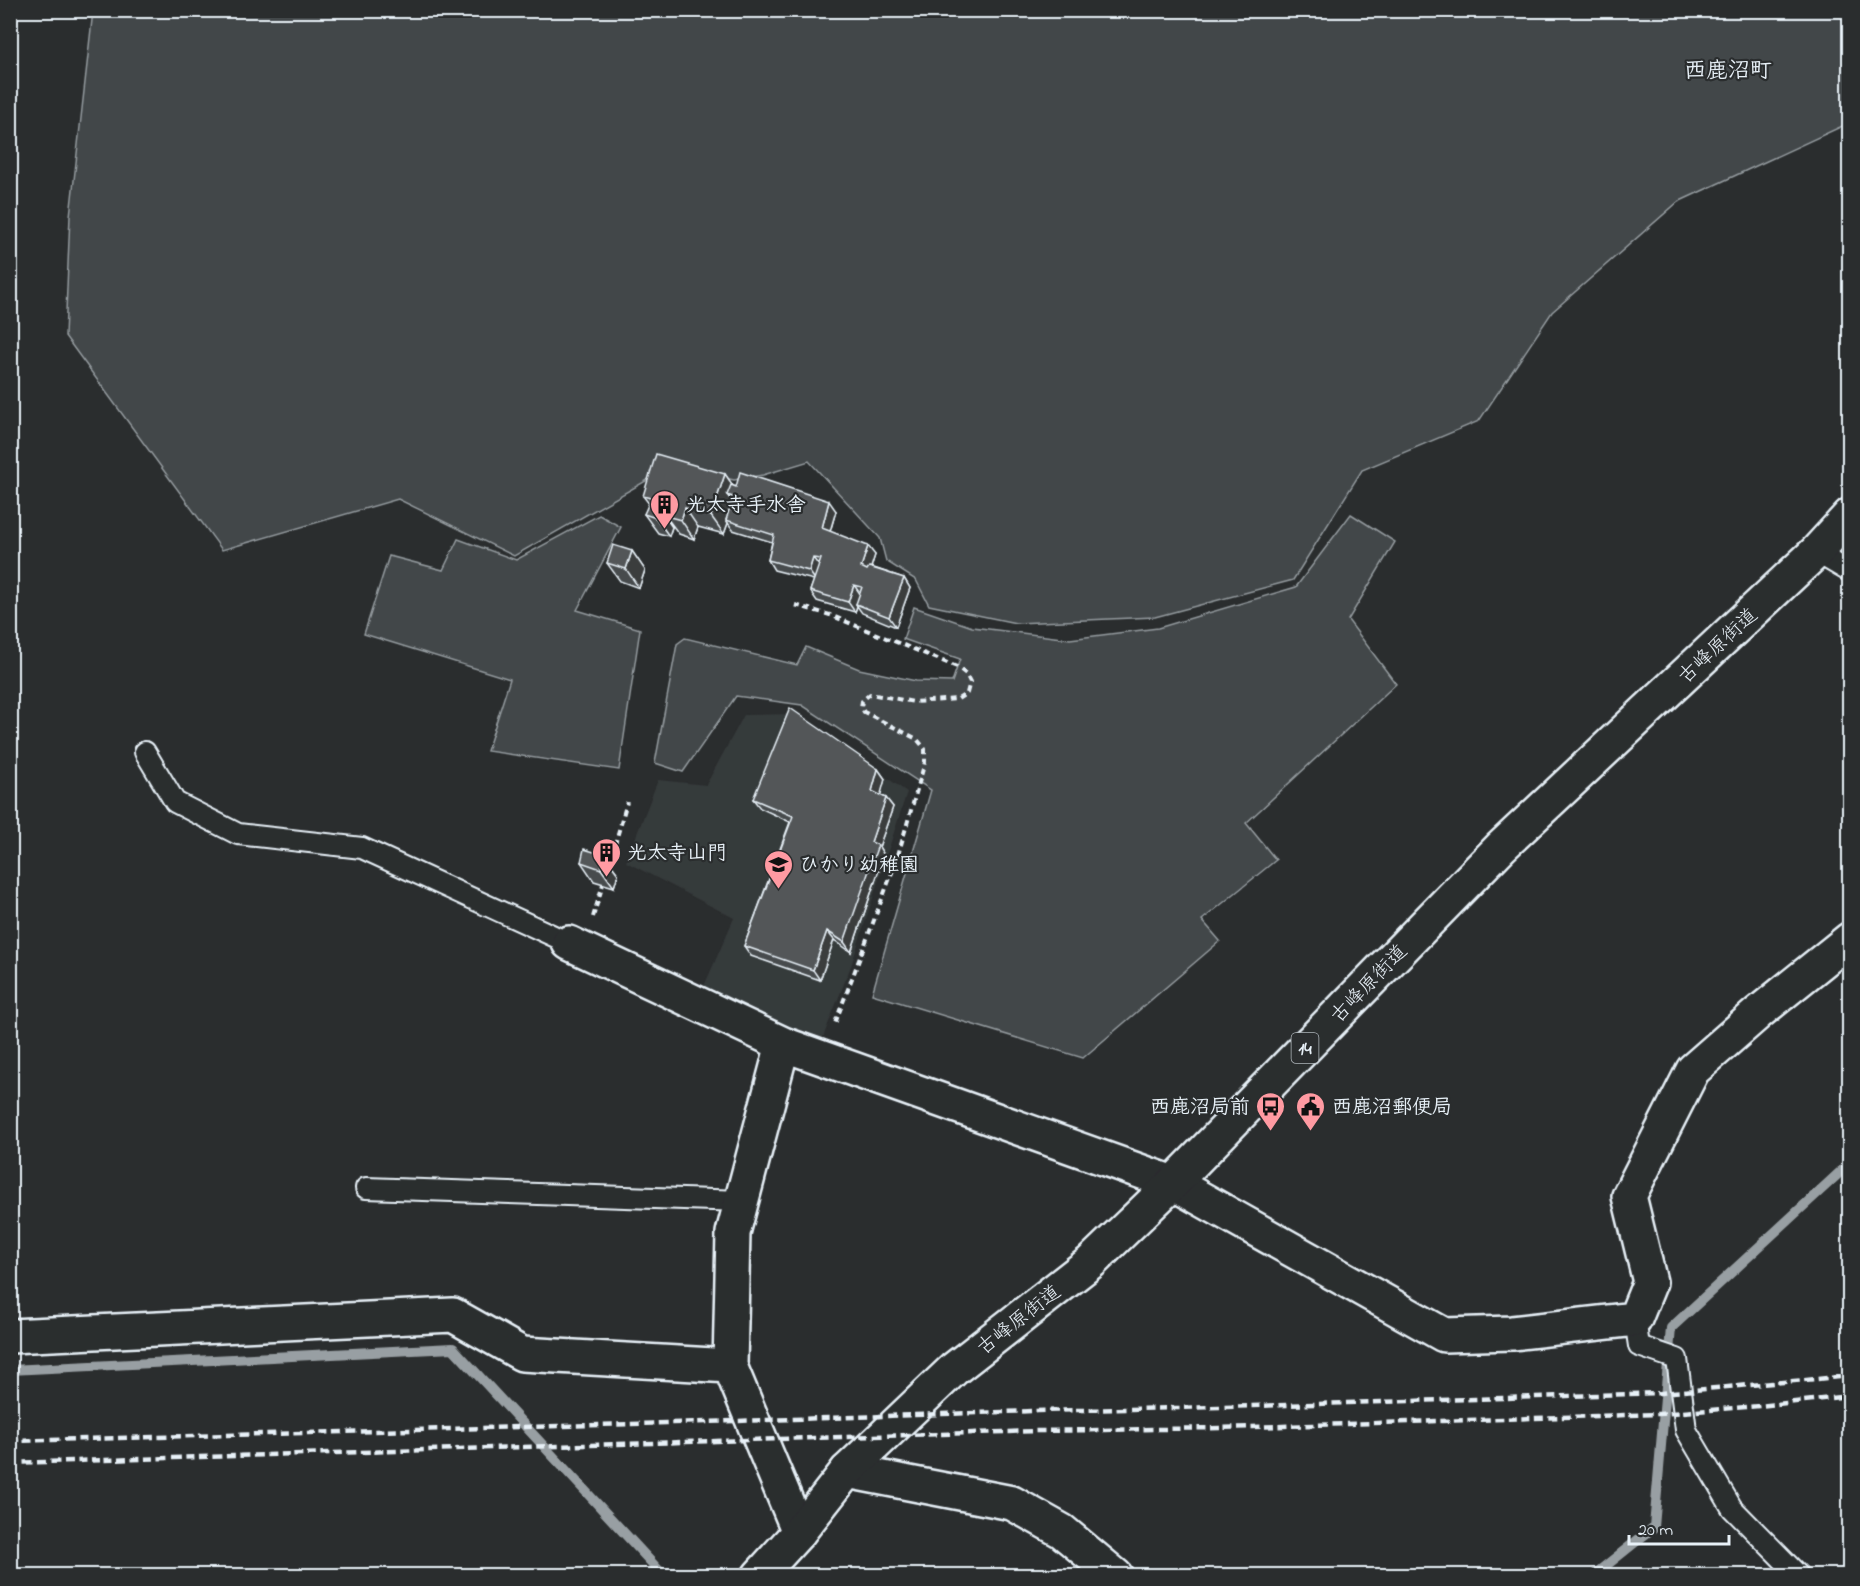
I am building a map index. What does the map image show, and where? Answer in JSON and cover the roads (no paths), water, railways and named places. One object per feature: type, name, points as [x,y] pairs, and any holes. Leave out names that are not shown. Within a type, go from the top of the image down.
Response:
[{"type":"street","name":"古峰原街道","points":[[759,1575],[799,1532],[847,1471],[954,1369],[1091,1262],[1173,1183],[1501,847],[1816,552],[1850,515]]},
{"type":"street","points":[[580,934],[783,1044],[1173,1183],[1444,1335],[1512,1334],[1635,1319],[1650,1282],[1629,1196],[1693,1070],[1758,1013],[1850,939]]},
{"type":"street","points":[[783,1044],[733,1233],[730,1366],[799,1532]]},
{"type":"street","points":[[10,1336],[453,1315],[522,1354],[730,1366]]},
{"type":"street","points":[[847,1471],[1012,1503],[1062,1530],[1116,1575]]},
{"type":"lane","points":[[1816,552],[1850,572]]},
{"type":"lane","points":[[145,752],[175,801],[238,834],[362,848],[580,934]]},
{"type":"lane","points":[[366,1188],[742,1201]]},
{"type":"lane","points":[[1635,1319],[1640,1346],[1677,1359],[1686,1430],[1732,1508],[1799,1575]]},
{"type":"waterway","points":[[1593,1576],[1654,1527],[1671,1328],[1850,1163]]},
{"type":"waterway","points":[[10,1370],[453,1348],[664,1576]]},
{"type":"railway","points":[[10,1441],[1661,1393],[1850,1376]]},
{"type":"railway","points":[[10,1463],[1659,1414],[1850,1396]]},
{"type":"place","name":"光太寺手水舎","points":[[665,530]]},
{"type":"place","name":"光太寺山門","points":[[606,878]]},
{"type":"place","name":"ひかり幼稚園","points":[[778,890]]},
{"type":"place","name":"西鹿沼局前","points":[[1271,1132]]},
{"type":"place","name":"西鹿沼郵便局","points":[[1311,1132]]},
{"type":"district","name":"西鹿沼町","points":[[1728,69]]}]
